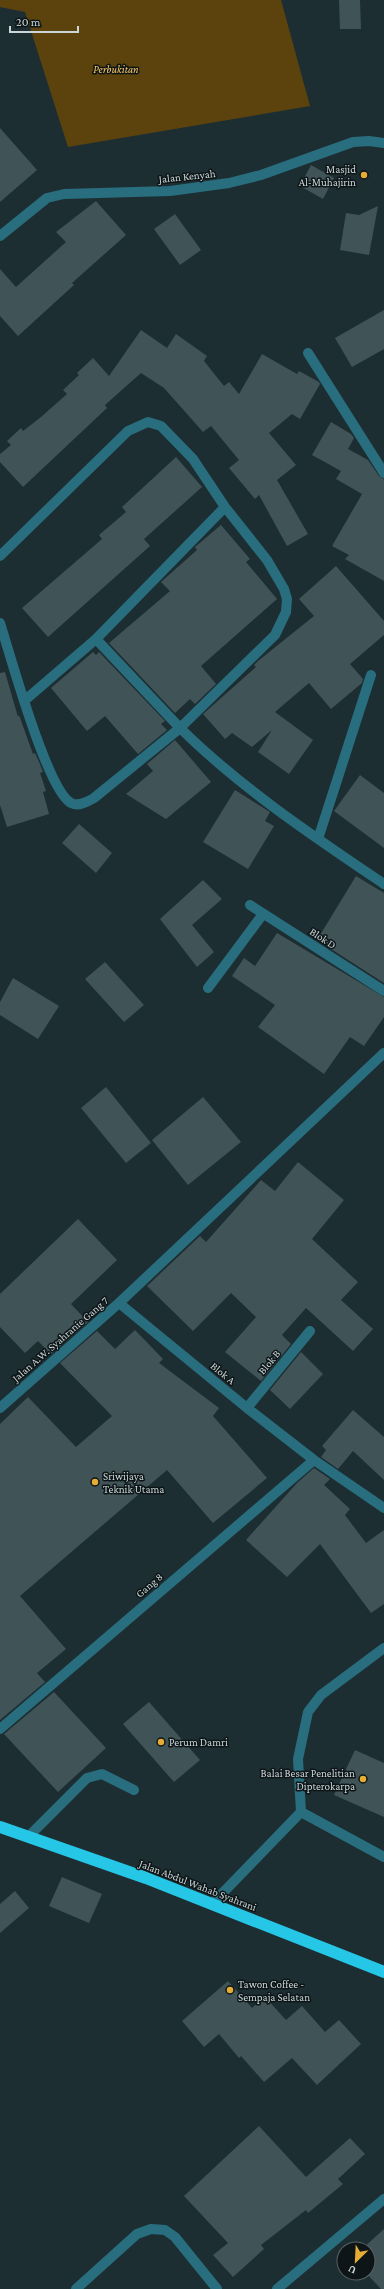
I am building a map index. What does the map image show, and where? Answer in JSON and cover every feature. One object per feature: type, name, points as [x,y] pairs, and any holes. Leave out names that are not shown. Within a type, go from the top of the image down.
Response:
[{"type":"highway","name":"Jalan Abdul Wahab Syahrani","points":[[0,1827],[29,1836],[212,1904],[384,1972]]},
{"type":"street","name":"Jalan Kenyah","points":[[0,236],[47,198],[64,194],[170,191],[229,183],[261,175],[353,142],[368,141],[384,143]]},
{"type":"street","points":[[308,353],[384,473]]},
{"type":"street","points":[[0,556],[128,431],[148,422],[161,426],[192,459],[225,507],[267,560],[284,589],[287,599],[286,612],[275,635],[180,728],[94,798],[78,804],[71,803],[58,790],[24,701],[0,623]]},
{"type":"street","points":[[24,701],[96,639],[225,507]]},
{"type":"street","points":[[96,639],[180,728],[213,760],[318,839],[384,884]]},
{"type":"street","points":[[318,839],[371,674]]},
{"type":"street","name":"Blok D","points":[[250,905],[384,991]]},
{"type":"street","points":[[208,988],[263,914]]},
{"type":"street","name":"Jalan A.W. Syahranie Gang 7","points":[[0,1408],[119,1303],[384,1053]]},
{"type":"street","name":"Blok A","points":[[119,1303],[247,1408],[314,1460],[384,1508]]},
{"type":"street","name":"Blok B","points":[[247,1408],[310,1331]]},
{"type":"street","name":"Gang 8","points":[[0,1729],[314,1460]]},
{"type":"street","points":[[212,1904],[301,1812],[298,1759],[308,1712],[321,1695],[384,1648]]},
{"type":"street","points":[[29,1836],[87,1778],[102,1774],[134,1790]]},
{"type":"street","points":[[301,1812],[384,1857]]},
{"type":"street","points":[[277,2289],[384,2199]]},
{"type":"street","points":[[76,2289],[137,2234],[151,2229],[165,2230],[175,2237],[217,2289]]},
{"type":"green space","name":"Perbukitan","points":[[0,0],[281,0],[310,106],[68,147],[25,12],[0,7]]},
{"type":"building","points":[[339,0],[360,0],[361,29],[340,29]]},
{"type":"building","points":[[0,128],[37,170],[0,202]]},
{"type":"building","points":[[311,165],[334,178],[323,199],[300,186]]},
{"type":"building","points":[[96,201],[126,235],[72,283],[74,285],[18,336],[0,316],[0,269],[16,287],[66,242],[56,232]]},
{"type":"building","points":[[378,206],[369,255],[340,250],[346,213],[359,215]]},
{"type":"building","points":[[175,214],[201,250],[180,265],[154,229]]},
{"type":"building","points":[[384,310],[384,349],[352,367],[335,338]]},
{"type":"building","points":[[141,330],[167,348],[176,334],[207,356],[204,361],[224,386],[229,382],[239,394],[262,354],[297,374],[299,371],[319,382],[320,384],[300,419],[292,414],[269,433],[296,465],[277,480],[308,534],[287,546],[259,495],[255,499],[229,468],[239,460],[211,426],[203,432],[164,388],[141,373],[105,405],[107,408],[23,487],[0,462],[0,454],[11,445],[7,441],[21,428],[23,431],[41,417],[67,394],[63,390],[79,375],[77,373],[93,358],[109,376]]},
{"type":"building","points":[[331,422],[351,434],[354,438],[348,449],[368,460],[379,476],[384,479],[384,581],[345,559],[349,555],[332,546],[362,494],[336,479],[341,471],[312,455]]},
{"type":"building","points":[[176,457],[202,487],[144,539],[150,546],[48,637],[22,608],[102,539],[99,535],[126,512],[122,507]]},
{"type":"building","points":[[221,525],[250,559],[246,562],[277,599],[201,666],[216,684],[195,704],[190,699],[175,713],[109,643],[170,591],[161,582],[197,550],[195,547]]},
{"type":"building","points":[[336,566],[384,621],[384,635],[350,664],[363,679],[362,683],[331,709],[309,683],[275,712],[313,740],[289,774],[258,752],[272,730],[252,747],[232,733],[225,739],[203,714],[256,667],[254,665],[258,661],[314,616],[299,599]]},
{"type":"building","points":[[93,652],[96,655],[99,652],[165,721],[161,724],[167,730],[138,754],[105,716],[87,731],[51,688]]},
{"type":"building","points":[[5,672],[18,717],[19,715],[33,754],[35,753],[43,772],[40,773],[46,791],[43,792],[49,814],[7,827],[0,805],[0,673]]},
{"type":"building","points":[[175,740],[211,782],[166,819],[126,794],[153,771],[147,764]]},
{"type":"building","points":[[360,775],[384,793],[384,848],[334,811]]},
{"type":"building","points":[[235,790],[270,812],[265,821],[274,826],[248,869],[203,842]]},
{"type":"building","points":[[79,824],[112,853],[96,873],[62,843]]},
{"type":"building","points":[[356,876],[384,893],[384,983],[317,940]]},
{"type":"building","points":[[203,880],[222,899],[192,925],[214,952],[197,967],[160,919]]},
{"type":"building","points":[[277,933],[384,997],[384,1017],[364,1046],[350,1037],[324,1074],[258,1027],[275,1005],[232,976],[244,958],[255,966]]},
{"type":"building","points":[[105,962],[144,1005],[124,1022],[85,979]]},
{"type":"building","points":[[13,978],[59,1006],[38,1039],[0,1015],[0,1002]]},
{"type":"building","points":[[106,1087],[151,1143],[126,1163],[81,1108]]},
{"type":"building","points":[[203,1097],[241,1142],[188,1185],[152,1140]]},
{"type":"building","points":[[298,1162],[344,1200],[312,1239],[358,1282],[341,1300],[373,1329],[353,1351],[306,1308],[282,1335],[291,1344],[261,1381],[225,1352],[256,1317],[231,1293],[193,1331],[147,1286],[200,1236],[206,1242],[261,1180],[275,1191]]},
{"type":"building","points":[[78,1219],[117,1260],[71,1304],[88,1322],[51,1354],[38,1341],[25,1353],[0,1327],[0,1294]]},
{"type":"building","points":[[135,1330],[163,1359],[159,1363],[219,1408],[213,1416],[267,1478],[213,1523],[167,1470],[20,1596],[66,1649],[37,1673],[45,1682],[0,1720],[0,1424],[28,1397],[76,1447],[112,1416],[60,1363],[97,1331],[115,1349]]},
{"type":"building","points":[[301,1352],[323,1374],[290,1409],[270,1390]]},
{"type":"building","points":[[353,1410],[384,1437],[384,1480],[353,1451],[338,1469],[321,1457],[326,1450],[322,1446]]},
{"type":"building","points":[[314,1468],[330,1479],[324,1485],[350,1509],[345,1515],[366,1543],[384,1530],[384,1604],[371,1613],[320,1544],[287,1577],[246,1540],[297,1483]]},
{"type":"building","points":[[54,1692],[106,1748],[58,1792],[4,1734]]},
{"type":"building","name":"Perum Damri","points":[[149,1702],[200,1760],[174,1782],[123,1724]]},
{"type":"building","name":"Balai Besar Penelitian Dipterokarpa","points":[[355,1750],[384,1763],[384,1817],[334,1795]]},
{"type":"building","points":[[62,1877],[102,1894],[89,1923],[49,1906]]},
{"type":"building","points":[[15,1891],[29,1908],[0,1933],[0,1904]]},
{"type":"building","points":[[228,1981],[252,2008],[265,1997],[286,2020],[302,2006],[325,2032],[339,2020],[361,2044],[317,2085],[292,2058],[264,2082],[241,2056],[239,2058],[219,2034],[204,2047],[182,2021]]},
{"type":"building","points":[[259,2126],[306,2177],[350,2138],[365,2154],[338,2179],[343,2184],[308,2213],[306,2210],[261,2245],[264,2249],[233,2277],[213,2255],[228,2243],[184,2196]]},
{"type":"building","points":[[384,2229],[384,2289],[381,2289],[374,2281],[376,2281],[376,2241],[371,2241]]},
{"type":"place","name":"Masjid Al-Muhajirin","points":[[364,175]]},
{"type":"place","name":"Sriwijaya Teknik Utama","points":[[95,1482]]},
{"type":"place","name":"Perum Damri","points":[[161,1742]]},
{"type":"place","name":"Balai Besar Penelitian Dipterokarpa","points":[[363,1779]]},
{"type":"place","name":"Tawon Coffee - Sempaja Selatan","points":[[230,1990]]}]
